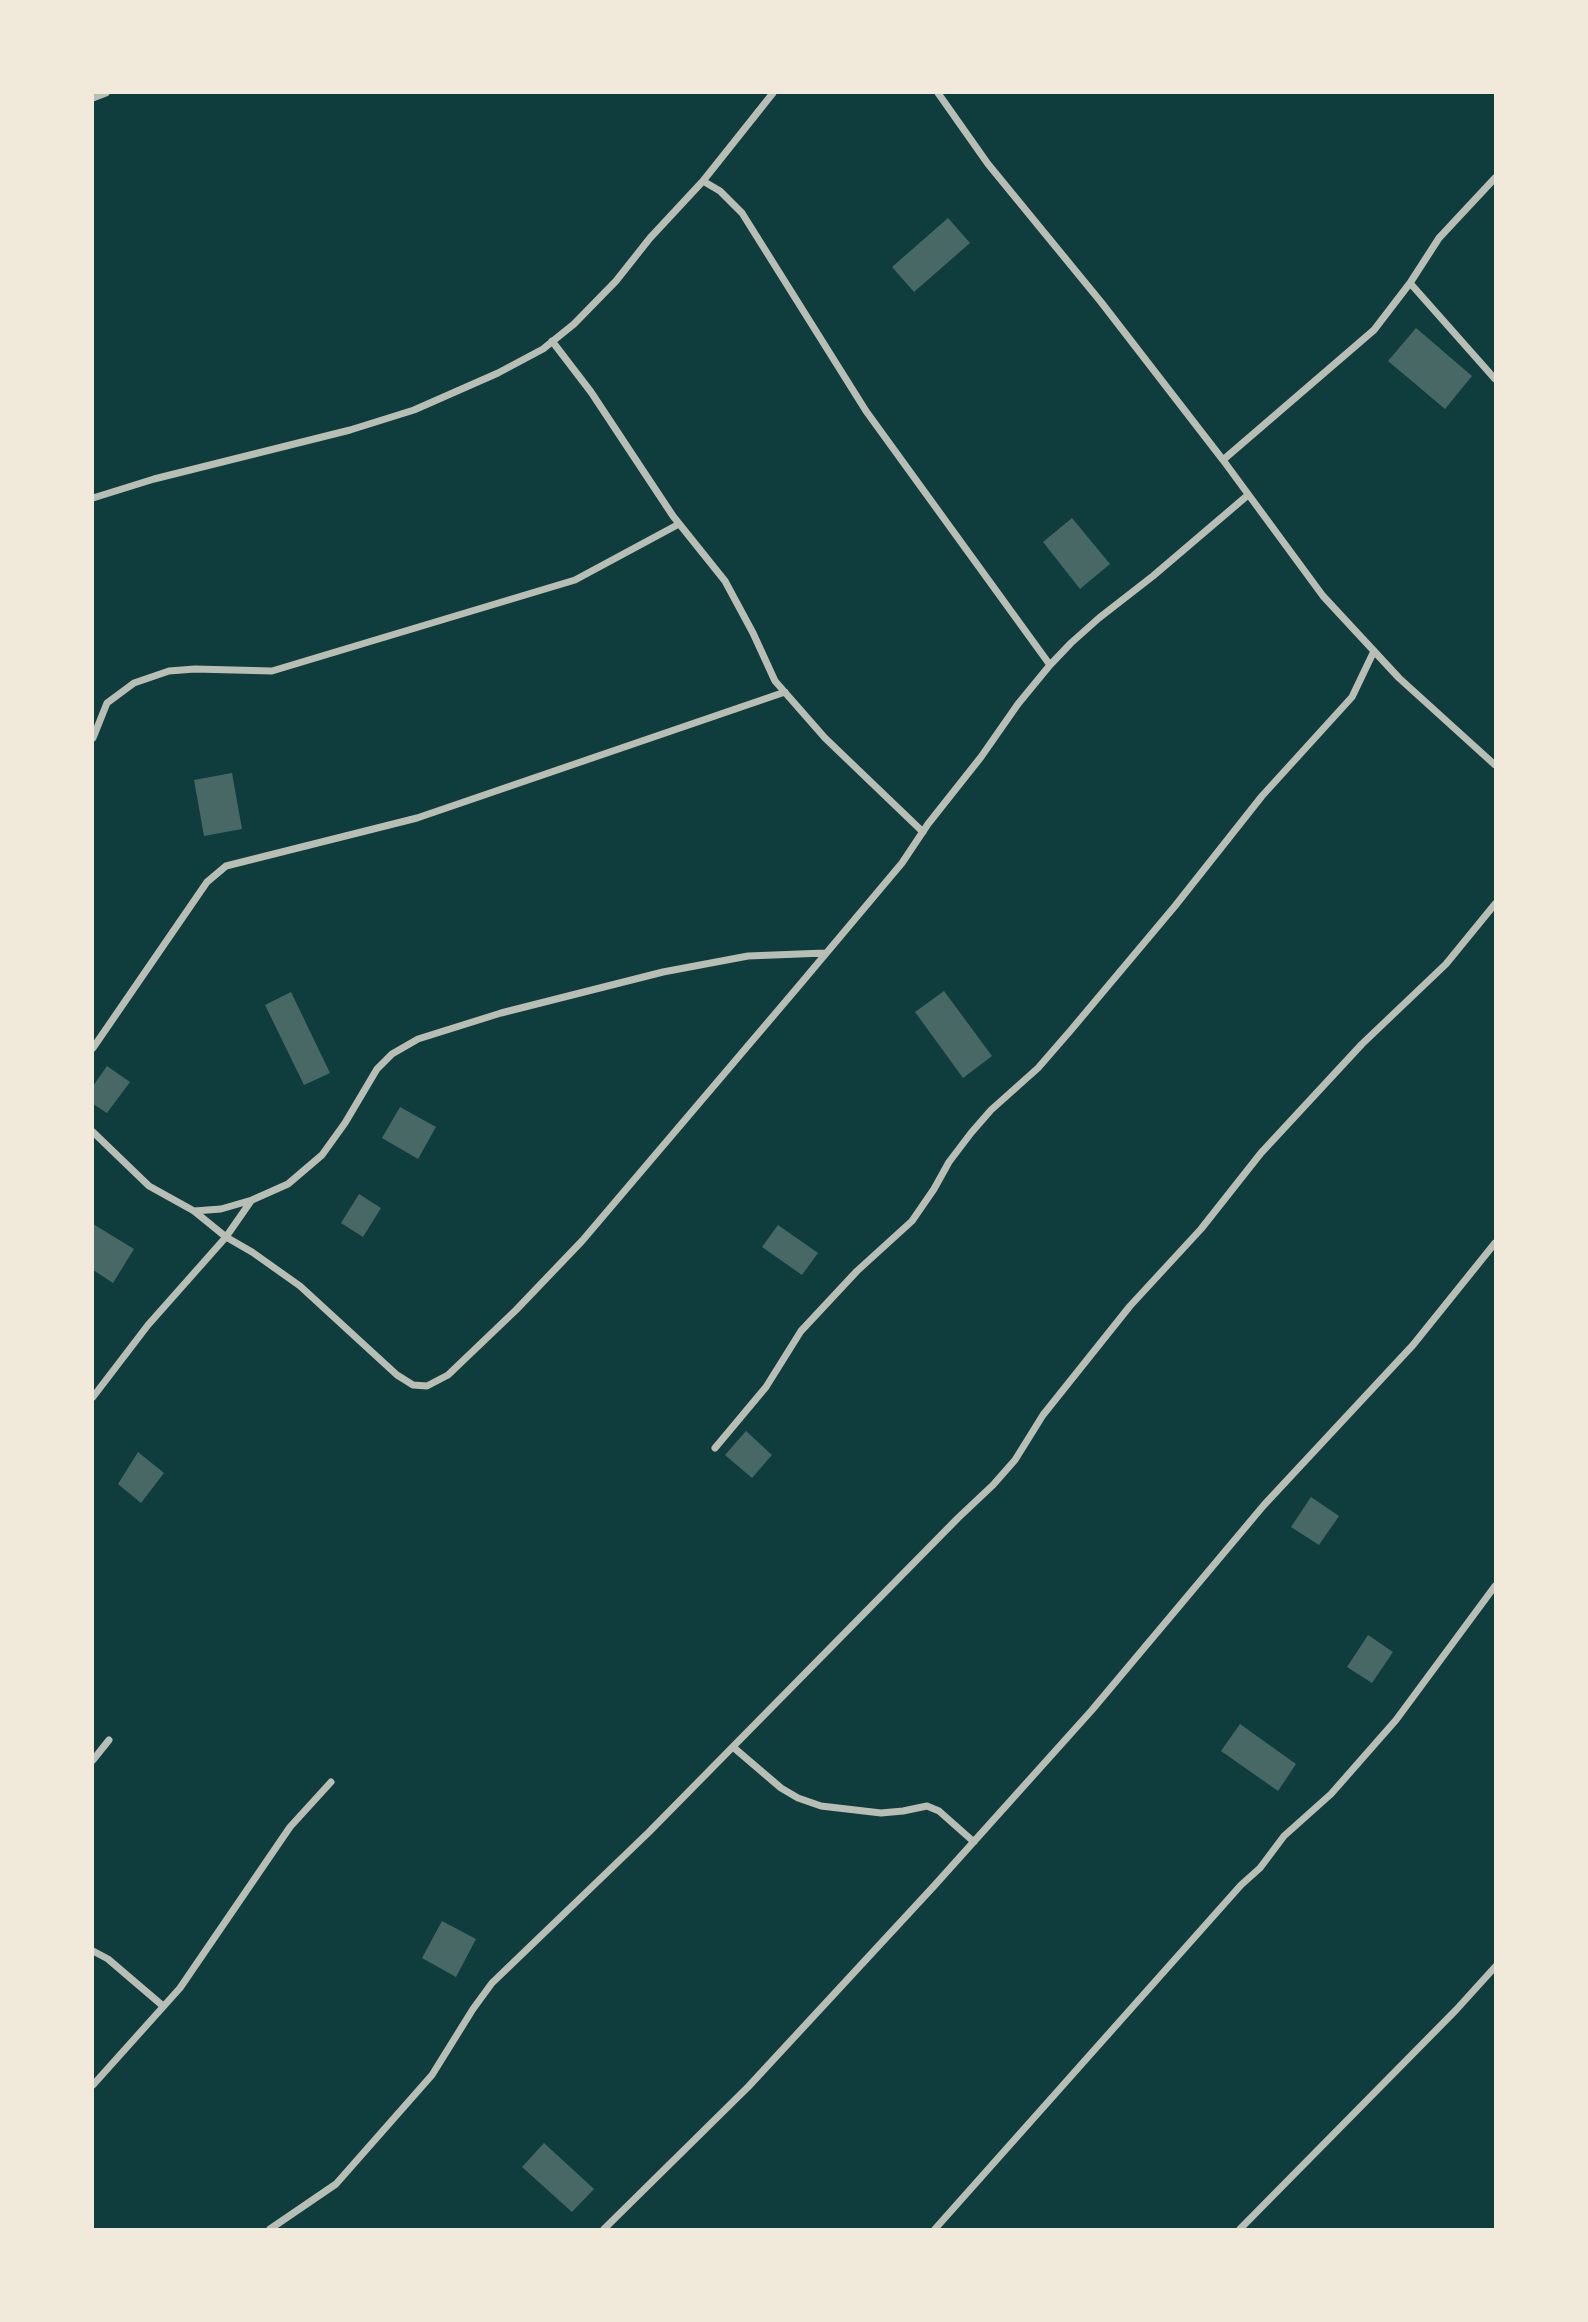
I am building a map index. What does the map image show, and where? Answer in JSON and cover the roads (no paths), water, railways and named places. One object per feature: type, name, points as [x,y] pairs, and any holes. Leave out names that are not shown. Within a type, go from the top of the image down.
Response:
[{"type":"street","points":[[93,98],[106,93]]},
{"type":"street","points":[[93,498],[153,479],[350,430],[414,410],[498,373],[543,349],[574,324],[616,281],[650,238],[703,181],[772,93]]},
{"type":"street","points":[[938,93],[988,164],[1101,302],[1223,460],[1323,596],[1399,678],[1495,765]]},
{"type":"street","points":[[1223,460],[1374,330],[1410,283],[1439,237],[1495,178]]},
{"type":"street","points":[[703,181],[720,191],[742,213],[866,411],[1050,666]]},
{"type":"street","points":[[1410,283],[1495,379]]},
{"type":"street","points":[[552,341],[591,392],[678,524],[725,581],[775,681],[825,738],[922,832]]},
{"type":"street","points":[[93,1132],[149,1186],[194,1211],[226,1237],[300,1286],[397,1375],[413,1385],[427,1386],[449,1375],[582,1241],[902,863],[922,832],[981,757],[1018,704],[1050,666],[1099,618],[1248,495]]},
{"type":"street","points":[[93,738],[107,704],[134,683],[169,671],[272,671],[575,580],[678,524]]},
{"type":"street","points":[[715,1448],[766,1387],[801,1331],[857,1270],[912,1221],[934,1189],[948,1162],[971,1133],[991,1110],[1038,1068],[1175,906],[1262,796],[1352,697],[1374,651]]},
{"type":"street","points":[[93,1048],[207,882],[226,866],[417,818],[785,692]]},
{"type":"street","points":[[270,2229],[336,2184],[432,2075],[492,1983],[649,1832],[948,1527],[993,1485],[1015,1460],[1043,1415],[1130,1306],[1201,1229],[1261,1153],[1362,1044],[1446,964],[1495,904]]},
{"type":"street","points":[[194,1211],[221,1209],[288,1184],[322,1155],[345,1123],[377,1069],[392,1054],[418,1039],[501,1013],[663,972],[748,956],[825,953]]},
{"type":"street","points":[[93,1397],[148,1325],[226,1237],[251,1200]]},
{"type":"street","points":[[604,2229],[748,2087],[974,1842],[1101,1700],[1264,1505],[1413,1345],[1495,1243]]},
{"type":"street","points":[[935,2229],[1241,1885],[1260,1868],[1284,1836],[1331,1794],[1396,1720],[1495,1586]]},
{"type":"street","points":[[93,1760],[109,1740]]},
{"type":"street","points":[[733,1747],[798,1798],[821,1806],[881,1813],[927,1805],[939,1811],[974,1842]]},
{"type":"street","points":[[93,2085],[180,1988],[290,1827],[331,1782]]},
{"type":"street","points":[[93,1951],[108,1959],[163,2006]]},
{"type":"street","points":[[1240,2229],[1495,1967]]}]
